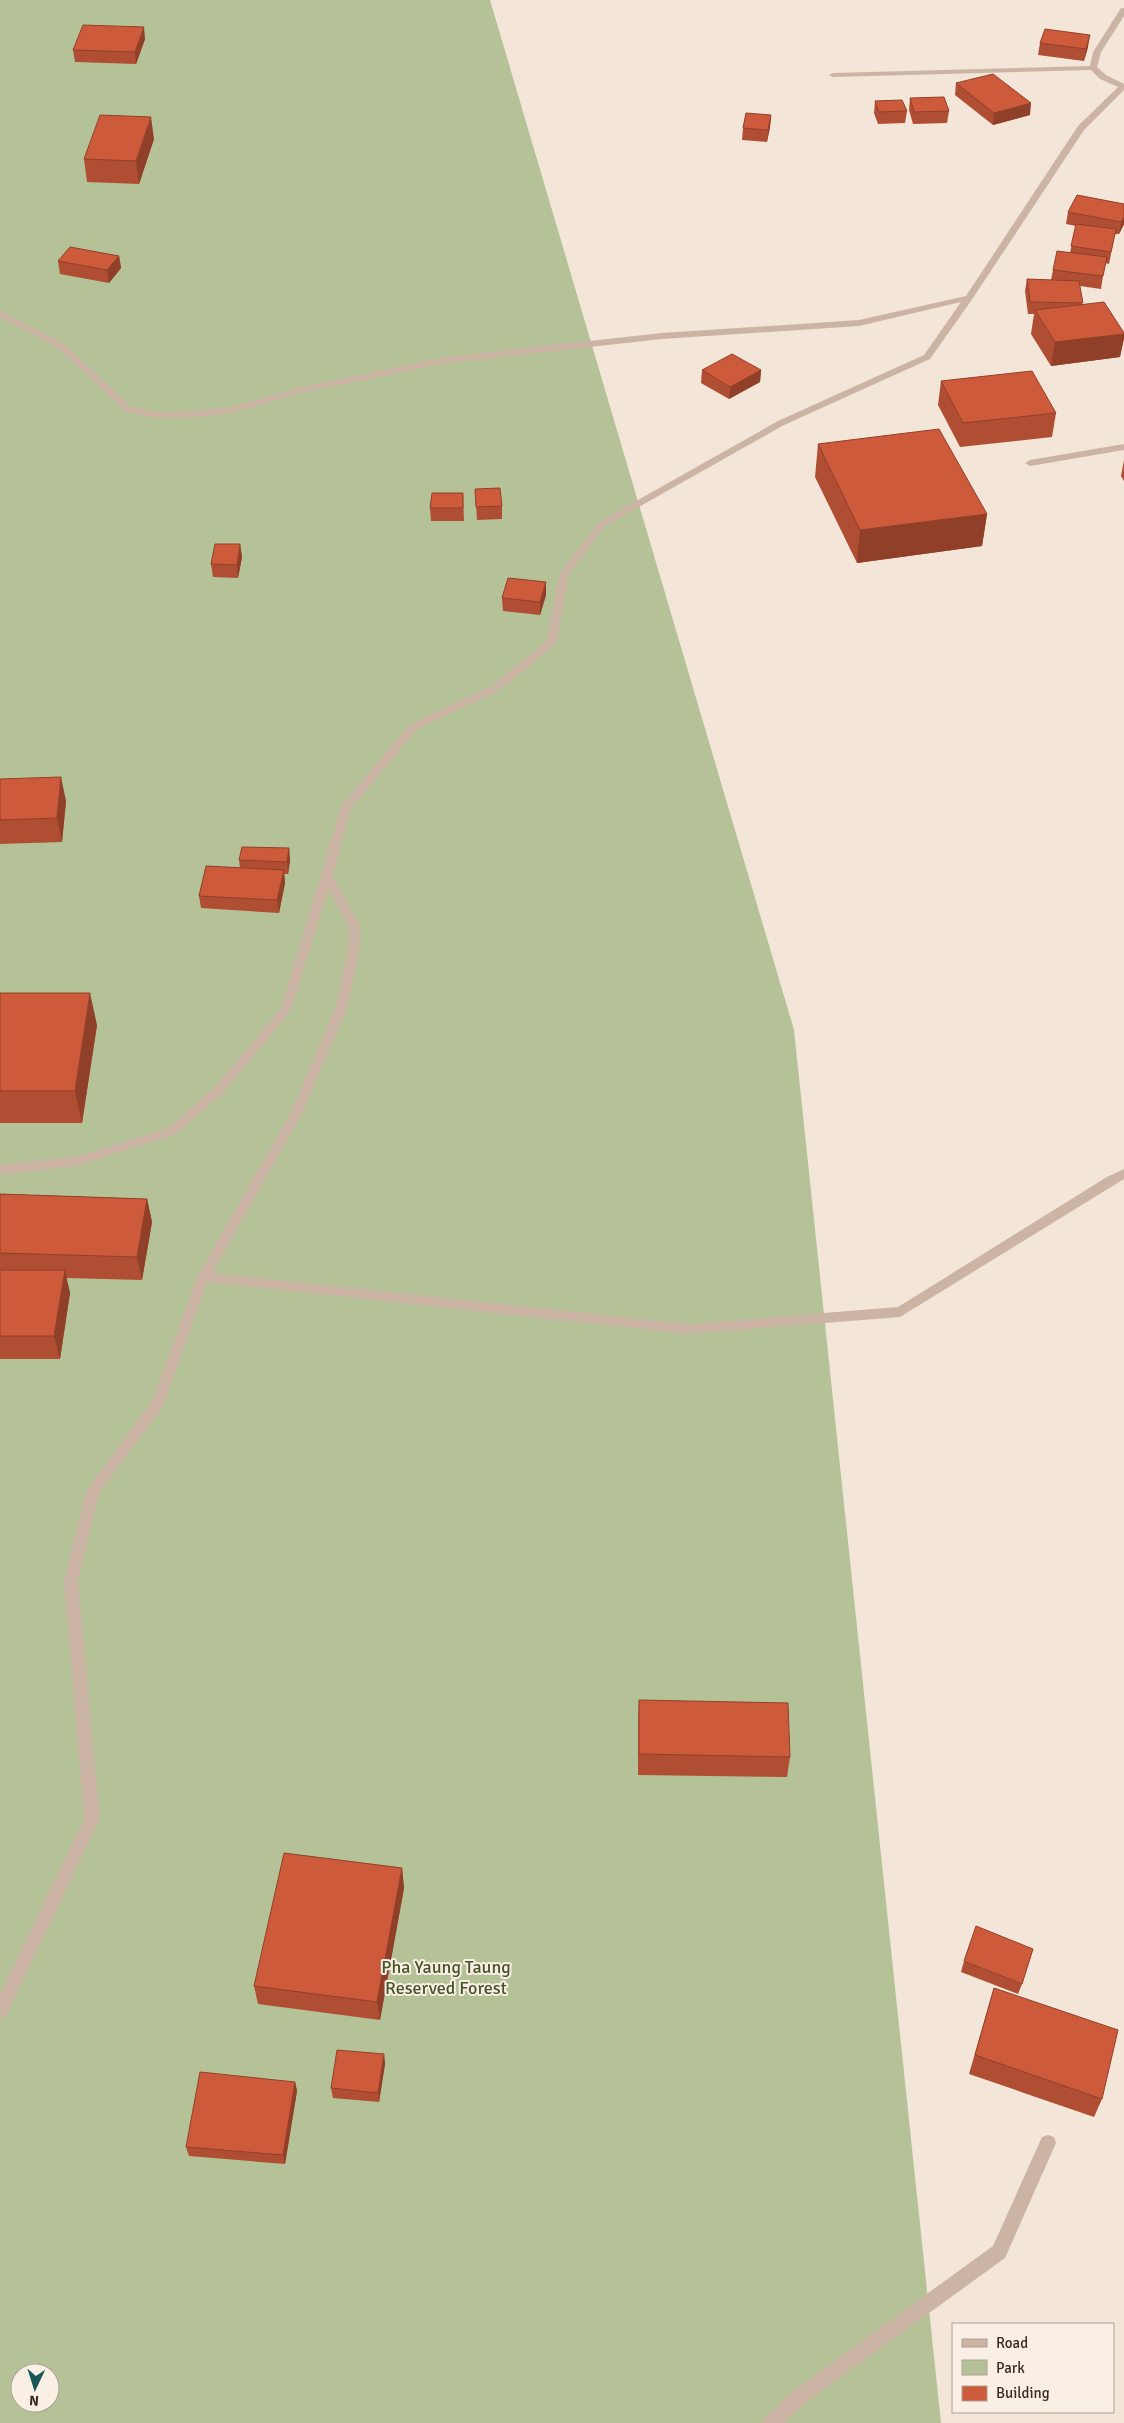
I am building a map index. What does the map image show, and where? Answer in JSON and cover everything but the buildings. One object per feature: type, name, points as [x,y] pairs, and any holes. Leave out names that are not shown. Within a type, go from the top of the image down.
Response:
[{"type":"street","points":[[1093,68],[1097,52],[1124,10]]},
{"type":"street","points":[[0,1170],[78,1161],[172,1132],[219,1090],[286,1008],[327,876],[345,809],[413,727],[494,689],[552,642],[564,574],[602,524],[781,423],[927,357],[970,298],[1081,128],[1123,86],[1103,77],[1093,68],[832,75]]},
{"type":"street","points":[[0,314],[60,345],[128,409],[158,414],[198,414],[232,410],[298,391],[446,360],[662,336],[859,323],[970,298]]},
{"type":"street","points":[[1030,463],[1124,447]]},
{"type":"street","points":[[0,2011],[92,1819],[70,1581],[93,1491],[158,1403],[203,1277],[296,1114],[342,1006],[354,948],[355,928],[327,876]]},
{"type":"street","points":[[203,1277],[689,1329],[900,1312],[1111,1180],[1124,1174]]},
{"type":"street","points":[[770,2423],[798,2397],[999,2252],[1048,2143]]},
{"type":"green space","name":"Pha Yaung Taung Reserved Forest","points":[[0,0],[490,0],[794,1030],[941,2423],[0,2423]]}]
